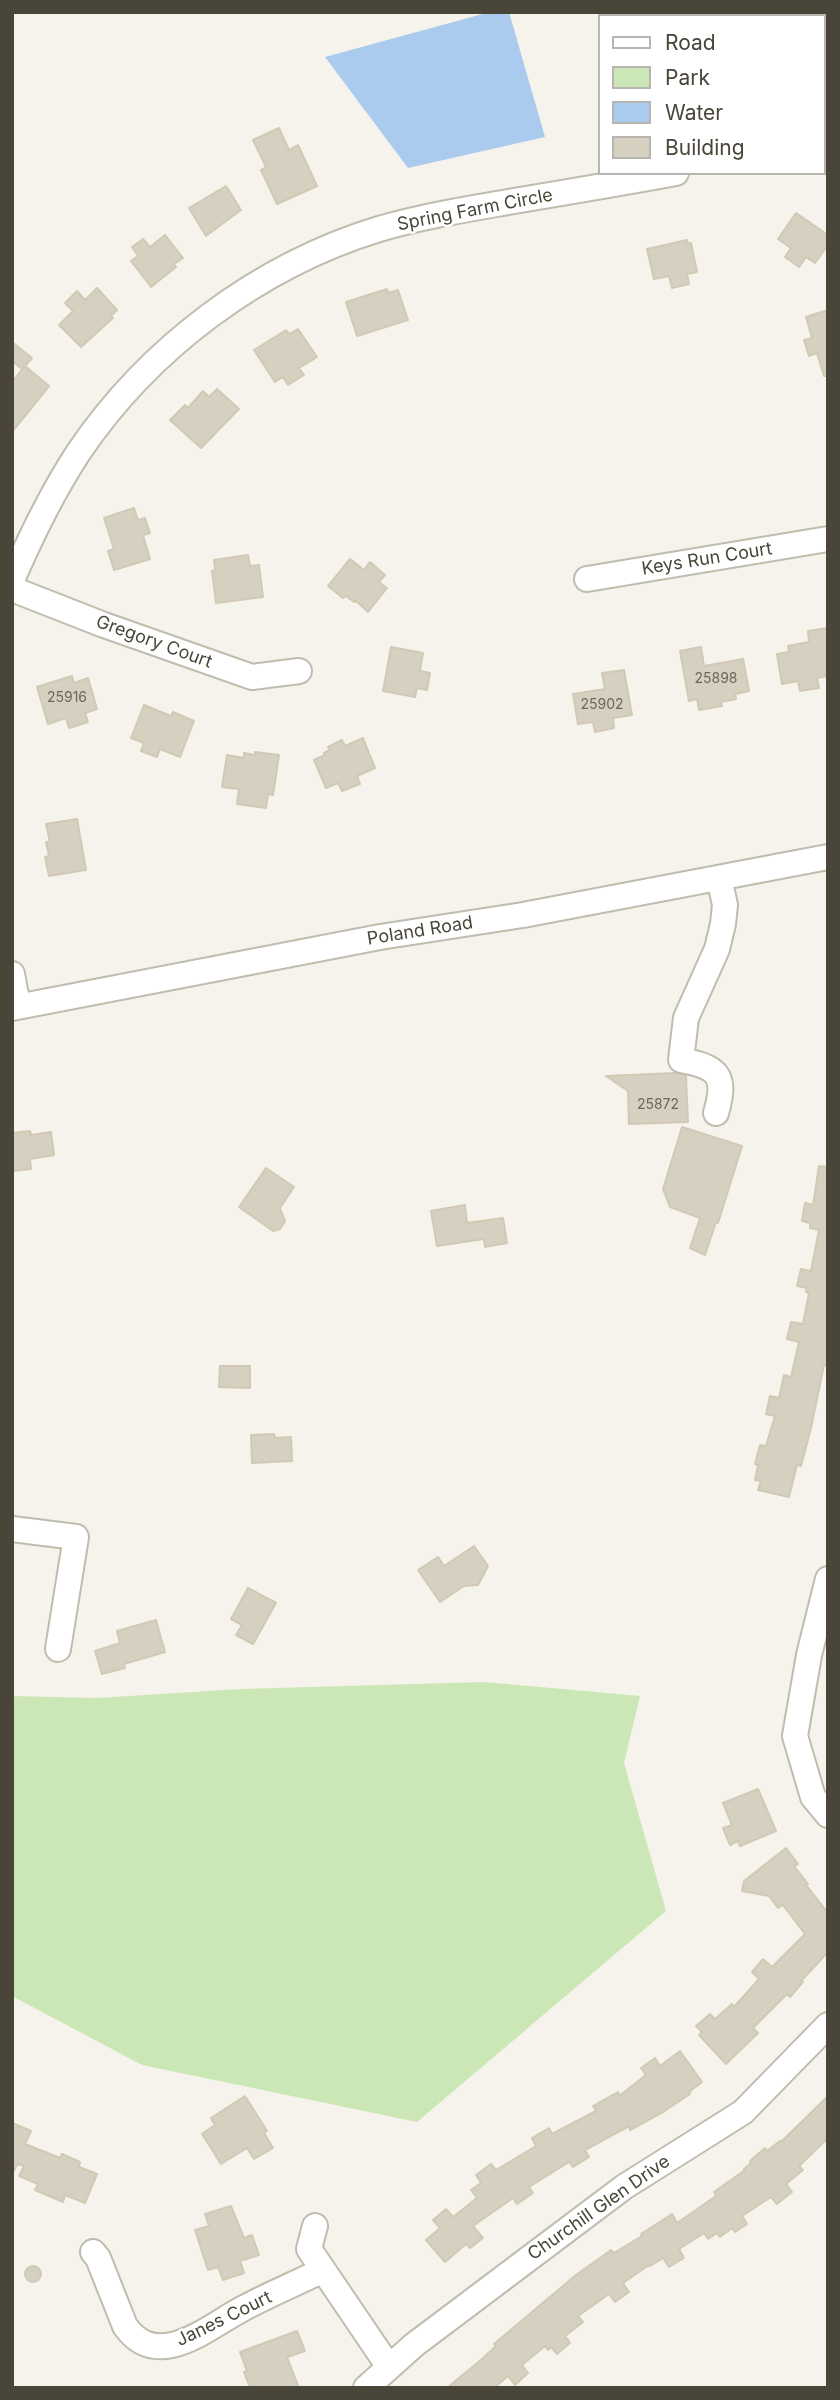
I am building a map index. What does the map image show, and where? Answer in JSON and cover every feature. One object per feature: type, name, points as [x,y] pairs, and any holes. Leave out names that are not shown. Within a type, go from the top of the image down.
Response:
[{"type":"street","name":"Spring Farm Circle","points":[[12,580],[53,495],[108,412],[170,348],[209,316],[250,288],[330,247],[376,230],[424,217],[665,175]]},
{"type":"street","name":"Keys Run Court","points":[[587,579],[828,540]]},
{"type":"street","name":"Gregory Court","points":[[12,589],[104,625],[252,677],[299,671]]},
{"type":"street","name":"Poland Road","points":[[15,1007],[380,937],[523,915],[828,857]]},
{"type":"street","points":[[716,1113],[721,1094],[718,1076],[705,1065],[681,1060],[685,1018],[717,949],[723,924],[725,905],[719,877]]},
{"type":"street","points":[[12,974],[15,1007]]},
{"type":"street","points":[[12,1529],[76,1537],[58,1649]]},
{"type":"street","points":[[828,1579],[809,1655],[795,1736],[814,1797],[828,1815]]},
{"type":"street","name":"Churchill Glen Drive","points":[[366,2388],[490,2287],[624,2187],[743,2112],[828,2025]]},
{"type":"street","points":[[315,2226],[309,2249],[389,2367]]},
{"type":"street","name":"Janes Court","points":[[93,2252],[99,2258],[125,2326],[130,2334],[150,2346],[165,2347],[186,2341],[243,2308],[323,2270]]},
{"type":"green space","points":[[484,1682],[640,1696],[624,1763],[666,1911],[417,2122],[142,2065],[12,1996],[12,1696],[97,1698],[241,1689]]},
{"type":"water","points":[[490,12],[509,12],[545,137],[408,168],[325,57]]},
{"type":"building","points":[[279,128],[289,150],[298,145],[317,186],[277,204],[261,170],[266,167],[253,140]]},
{"type":"building","points":[[226,186],[241,210],[206,236],[189,208]]},
{"type":"building","points":[[796,213],[828,235],[828,245],[815,263],[806,257],[799,267],[785,257],[791,248],[778,239]]},
{"type":"building","points":[[165,235],[183,258],[151,287],[131,261],[138,256],[132,247],[143,239],[150,247]]},
{"type":"building","points":[[687,240],[688,244],[691,243],[697,272],[687,274],[689,284],[672,288],[669,276],[654,279],[647,249]]},
{"type":"building","points":[[97,288],[117,310],[111,316],[113,318],[81,347],[59,325],[73,311],[65,303],[77,291],[85,300]]},
{"type":"building","points":[[387,289],[388,293],[398,290],[408,320],[357,336],[346,302]]},
{"type":"building","points":[[828,310],[828,376],[824,376],[817,353],[809,356],[804,340],[812,338],[806,317]]},
{"type":"building","points":[[298,329],[317,357],[299,368],[304,375],[288,385],[283,377],[275,382],[254,350],[286,330],[289,334]]},
{"type":"building","points":[[12,342],[32,358],[25,366],[49,386],[12,432],[12,382],[24,367],[22,369],[12,361]]},
{"type":"building","points":[[217,389],[239,409],[201,448],[170,420],[185,405],[188,408],[203,391],[209,397]]},
{"type":"building","points":[[134,508],[138,520],[145,518],[150,533],[143,535],[150,559],[114,570],[108,551],[114,549],[104,518]]},
{"type":"building","points":[[248,555],[250,566],[259,565],[263,597],[216,603],[212,571],[215,570],[214,560]]},
{"type":"building","points":[[350,559],[364,570],[370,562],[385,575],[379,582],[387,588],[368,612],[356,601],[346,596],[343,598],[328,586]]},
{"type":"building","points":[[828,628],[828,676],[817,678],[819,688],[800,691],[798,681],[782,684],[777,654],[789,652],[788,646],[809,642],[808,631]]},
{"type":"building","points":[[391,647],[423,653],[420,671],[430,673],[427,690],[417,688],[415,697],[383,691]]},
{"type":"building","points":[[701,647],[704,666],[743,659],[749,691],[735,694],[736,699],[721,702],[722,706],[699,710],[697,699],[689,701],[680,651]]},
{"type":"building","points":[[624,670],[632,715],[613,718],[614,728],[595,732],[593,722],[578,724],[573,694],[605,689],[602,673]]},
{"type":"building","points":[[72,676],[74,683],[88,678],[97,709],[85,713],[88,722],[69,728],[66,718],[48,724],[37,687]]},
{"type":"building","points":[[144,705],[171,716],[173,712],[194,721],[180,757],[160,749],[157,757],[141,751],[144,743],[131,738]]},
{"type":"building","points":[[363,738],[375,768],[357,776],[360,784],[342,791],[338,783],[326,788],[314,760],[325,755],[324,753],[330,750],[328,747],[342,740],[345,746]]},
{"type":"building","points":[[255,752],[279,755],[273,795],[268,794],[266,808],[237,804],[239,789],[222,787],[227,755],[244,758],[244,753],[255,755]]},
{"type":"building","points":[[77,819],[86,870],[49,876],[45,857],[49,856],[46,842],[50,842],[46,824]]},
{"type":"building","points":[[676,1073],[686,1076],[688,1122],[629,1124],[628,1091],[606,1076]]},
{"type":"building","points":[[682,1127],[742,1146],[705,1255],[690,1248],[700,1218],[670,1207],[663,1189]]},
{"type":"building","points":[[30,1131],[31,1135],[51,1132],[54,1155],[30,1159],[31,1169],[12,1171],[12,1133]]},
{"type":"building","points":[[819,1166],[828,1167],[828,1366],[824,1365],[801,1466],[797,1465],[789,1497],[758,1490],[761,1481],[755,1480],[758,1465],[755,1464],[760,1445],[766,1446],[775,1416],[766,1414],[770,1396],[779,1398],[784,1375],[791,1377],[799,1342],[787,1339],[791,1322],[803,1324],[809,1293],[806,1292],[807,1288],[797,1286],[801,1269],[811,1271],[819,1230],[810,1228],[810,1223],[802,1221],[805,1203],[813,1205]]},
{"type":"building","points":[[266,1168],[294,1187],[280,1208],[285,1221],[280,1229],[273,1231],[239,1207]]},
{"type":"building","points":[[465,1205],[467,1223],[503,1218],[507,1243],[485,1247],[484,1239],[437,1246],[431,1211]]},
{"type":"building","points":[[220,1366],[250,1366],[250,1388],[219,1387]]},
{"type":"building","points":[[274,1434],[275,1438],[291,1437],[292,1461],[252,1463],[251,1435]]},
{"type":"building","points":[[474,1546],[488,1566],[478,1585],[464,1586],[440,1602],[418,1570],[438,1557],[444,1566]]},
{"type":"building","points":[[248,1588],[276,1603],[253,1644],[236,1635],[242,1625],[231,1619]]},
{"type":"building","points":[[156,1620],[165,1652],[124,1664],[125,1668],[102,1674],[95,1651],[120,1643],[117,1631]]},
{"type":"building","points":[[758,1789],[776,1831],[740,1846],[738,1841],[730,1845],[723,1828],[732,1825],[723,1803]]},
{"type":"building","points":[[786,1848],[798,1864],[794,1866],[808,1884],[806,1885],[828,1913],[828,1952],[790,1997],[787,1994],[753,2028],[758,2033],[726,2064],[699,2035],[702,2032],[696,2026],[710,2014],[715,2019],[732,2004],[734,2007],[759,1979],[752,1972],[763,1959],[772,1967],[805,1934],[783,1905],[778,1908],[769,1896],[742,1891],[744,1881]]},
{"type":"building","points":[[680,2051],[702,2082],[689,2092],[690,2094],[630,2130],[629,2126],[585,2150],[589,2157],[573,2167],[569,2162],[529,2187],[533,2193],[517,2204],[513,2198],[473,2226],[483,2238],[470,2248],[466,2244],[445,2262],[426,2240],[440,2228],[433,2220],[446,2209],[453,2217],[477,2198],[471,2190],[481,2183],[476,2175],[491,2164],[496,2170],[536,2146],[532,2138],[549,2128],[552,2134],[596,2111],[593,2106],[618,2092],[619,2096],[646,2075],[641,2068],[655,2058],[660,2066]]},
{"type":"building","points":[[245,2096],[267,2131],[264,2133],[273,2148],[254,2159],[247,2148],[221,2164],[202,2134],[215,2125],[211,2118]]},
{"type":"building","points":[[828,2096],[828,2138],[799,2166],[803,2170],[786,2184],[792,2192],[777,2204],[771,2197],[742,2216],[747,2224],[735,2232],[732,2228],[720,2237],[717,2233],[708,2239],[704,2233],[679,2249],[684,2258],[669,2267],[663,2258],[649,2265],[623,2283],[629,2292],[615,2302],[609,2294],[578,2316],[583,2322],[565,2336],[570,2343],[557,2354],[551,2347],[548,2350],[545,2346],[522,2365],[528,2373],[515,2385],[508,2376],[494,2388],[447,2388],[496,2346],[494,2344],[576,2275],[611,2250],[614,2253],[672,2214],[677,2223],[716,2196],[714,2192],[745,2170],[752,2162],[750,2161],[765,2148],[767,2151],[781,2142]]},
{"type":"building","points":[[12,2123],[31,2131],[25,2144],[60,2158],[62,2154],[80,2162],[79,2167],[97,2174],[85,2203],[65,2195],[63,2202],[35,2190],[38,2184],[19,2176],[24,2166],[17,2164],[12,2175]]},
{"type":"building","points":[[231,2206],[244,2238],[252,2235],[259,2255],[240,2261],[244,2273],[223,2280],[218,2267],[208,2270],[195,2230],[209,2226],[205,2214]]},
{"type":"building","points":[[30,2266],[36,2266],[41,2274],[39,2280],[30,2282],[25,2277],[25,2271]]},
{"type":"building","points":[[297,2331],[305,2351],[287,2357],[299,2388],[250,2388],[240,2352]]}]
